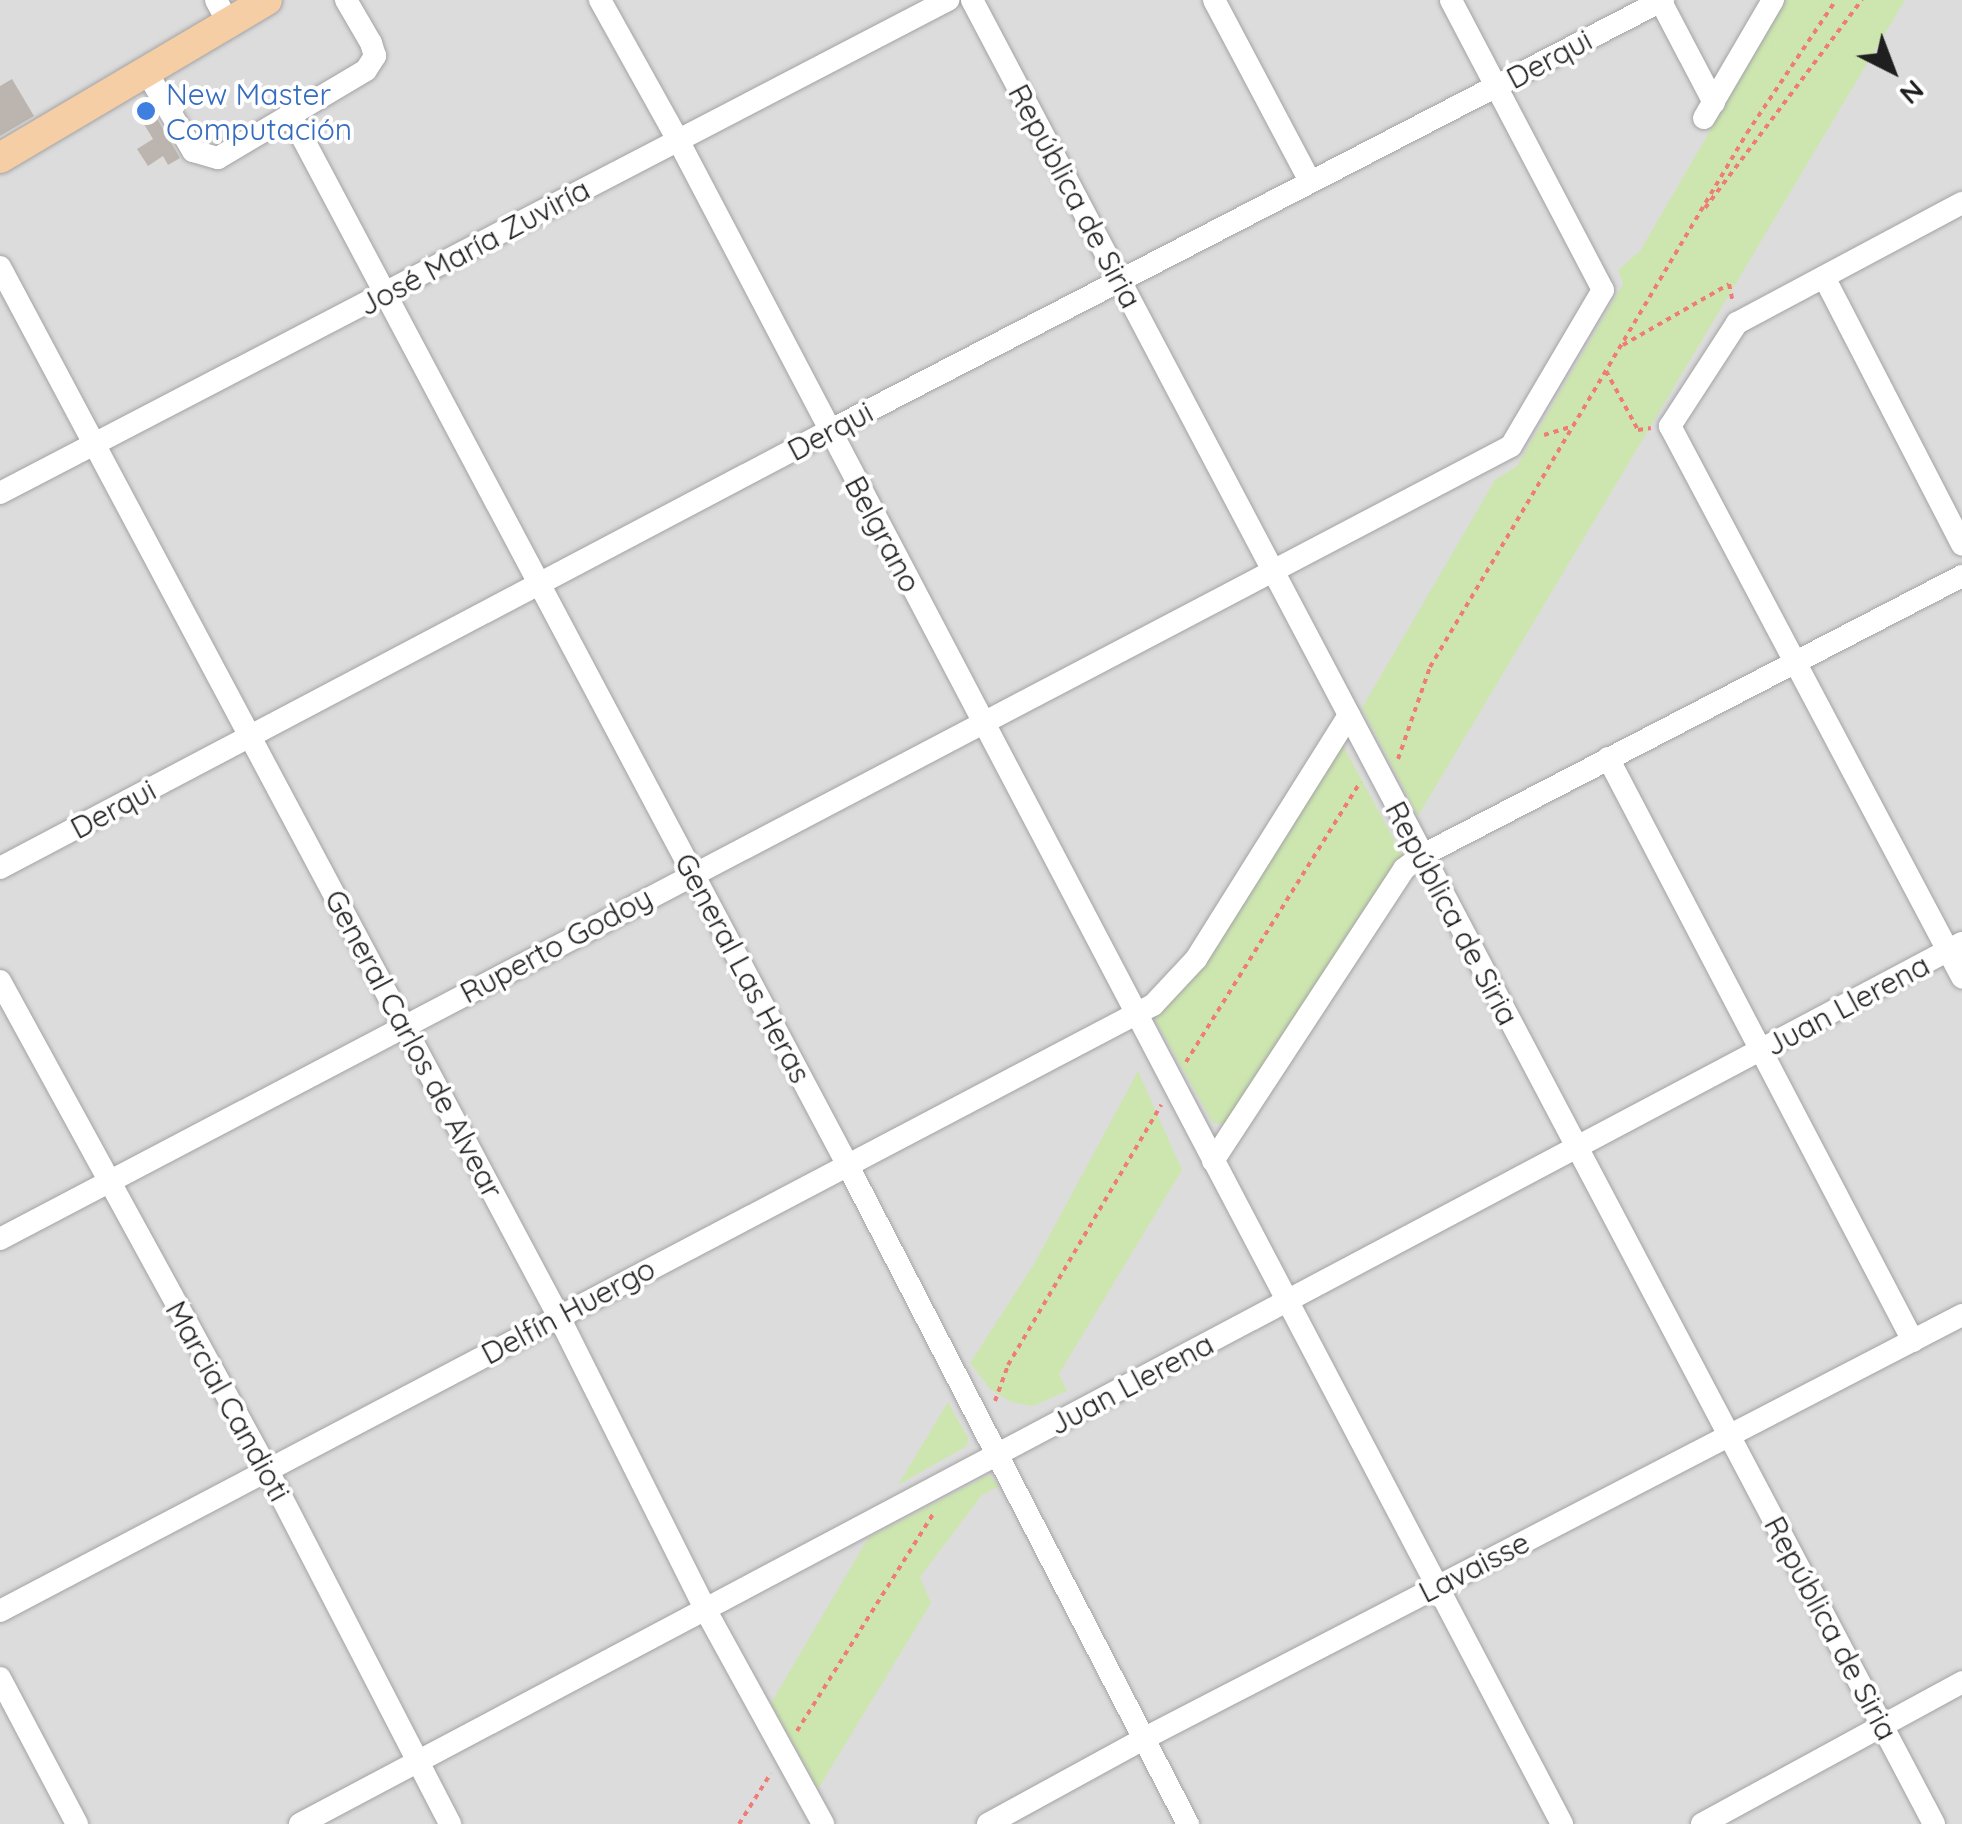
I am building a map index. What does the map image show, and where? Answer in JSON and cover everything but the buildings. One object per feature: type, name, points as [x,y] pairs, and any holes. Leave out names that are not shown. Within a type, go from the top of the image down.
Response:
[{"type":"main road","points":[[0,158],[146,71],[222,11],[267,0]]},
{"type":"street","points":[[146,71],[193,151],[206,158],[218,158],[366,70],[374,56],[346,0]]},
{"type":"street","name":"Belgrano","points":[[600,0],[678,140],[1562,1824]]},
{"type":"street","name":"José María Zuviría","points":[[0,493],[948,0]]},
{"type":"street","name":"República de Siria","points":[[972,0],[1934,1824]]},
{"type":"street","points":[[1214,0],[1310,181]]},
{"type":"street","points":[[1452,0],[1497,86]]},
{"type":"street","points":[[1661,0],[1709,110],[1773,0]]},
{"type":"street","name":"Derqui","points":[[0,868],[829,431],[1661,0]]},
{"type":"street","name":"Ruperto Godoy","points":[[0,1239],[1511,446],[1604,290],[1497,86]]},
{"type":"street","name":"General Las Heras","points":[[291,116],[388,292],[848,1164],[1188,1824]]},
{"type":"street","points":[[1962,203],[1737,323],[1670,426],[1796,664],[1955,947],[1962,977]]},
{"type":"street","name":"General Carlos de Alvear","points":[[0,268],[558,1315],[705,1609],[823,1824]]},
{"type":"street","points":[[1824,277],[1962,544]]},
{"type":"street","points":[[1213,1161],[1404,869],[1421,856],[1962,576]]},
{"type":"street","name":"Delfín Huergo","points":[[0,1611],[558,1315],[1138,1015],[1196,959],[1349,715]]},
{"type":"street","points":[[1608,758],[1913,1340]]},
{"type":"street","name":"Juan Llerena","points":[[300,1824],[1955,947]]},
{"type":"street","name":"Marcial Candioti","points":[[0,981],[268,1471],[450,1824]]},
{"type":"street","name":"Lavaisse","points":[[988,1824],[1144,1738],[1962,1315]]},
{"type":"street","points":[[0,1678],[78,1824]]},
{"type":"street","points":[[1702,1824],[1962,1682]]},
{"type":"path","points":[[1174,1085],[1355,785],[1396,761],[1430,667],[1694,223],[1836,0]]},
{"type":"path","points":[[1694,223],[1862,0]]},
{"type":"path","points":[[1619,348],[1729,284],[1737,323]]},
{"type":"path","points":[[1606,371],[1638,430],[1670,426]]},
{"type":"shaded area","points":[[0,0],[1962,0],[1962,1824],[0,1824]]},
{"type":"green space","points":[[1786,0],[1905,0],[1418,816],[1362,708],[1495,480],[1517,466],[1623,284],[1618,270],[1640,251]]},
{"type":"green space","points":[[1340,740],[1403,856],[1227,1124],[1213,1123],[1153,1016],[1179,994],[1203,963]]},
{"type":"green space","points":[[1138,1071],[1182,1170],[1059,1374],[1067,1391],[1033,1406],[1011,1402],[990,1389],[970,1363],[1034,1264]]},
{"type":"green space","points":[[948,1402],[968,1438],[967,1446],[898,1485]]},
{"type":"green space","points":[[989,1475],[999,1486],[982,1495],[920,1577],[931,1603],[818,1789],[771,1703],[868,1538]]},
{"type":"place","name":"New Master Computación","points":[[146,111]]}]
